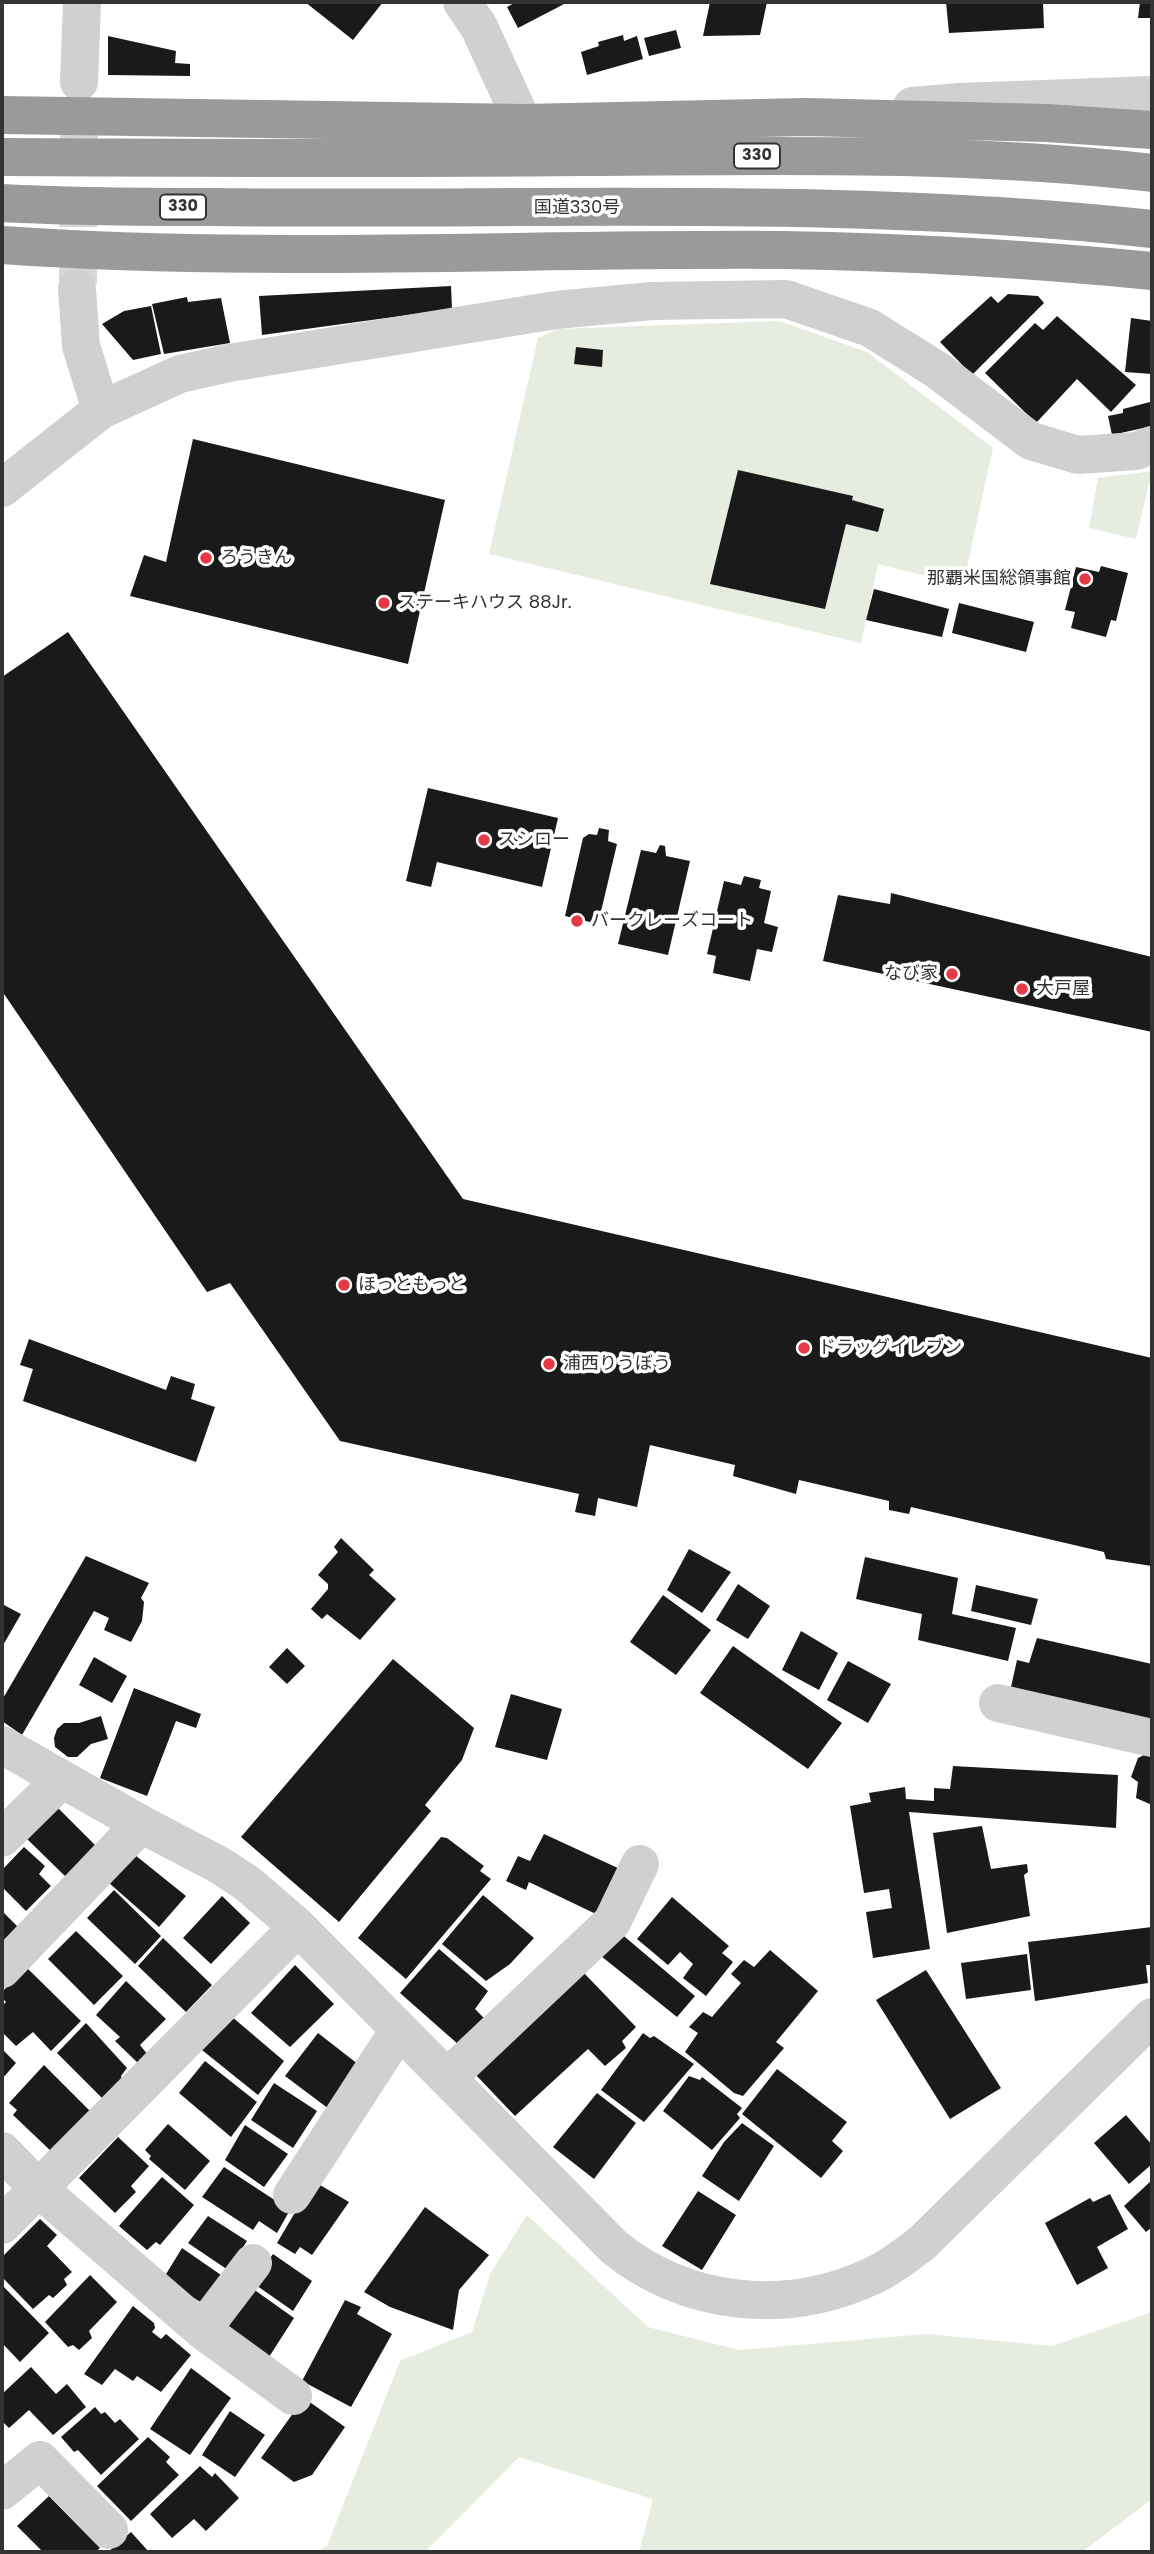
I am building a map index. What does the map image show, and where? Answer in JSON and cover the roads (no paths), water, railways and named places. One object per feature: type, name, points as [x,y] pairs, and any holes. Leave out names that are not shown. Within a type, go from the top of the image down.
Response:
[{"type":"highway","points":[[2,115],[523,122],[806,117],[1047,123],[1152,130]]},
{"type":"highway","name":"330","points":[[2,157],[362,159],[859,156],[1100,167],[1152,173]]},
{"type":"highway","name":"国道330号","points":[[2,203],[365,209],[776,206],[955,213],[1152,229]]},
{"type":"highway","points":[[2,244],[222,253],[785,250],[1052,261],[1152,271]]},
{"type":"street","points":[[79,82],[82,2]]},
{"type":"street","points":[[461,2],[479,27],[523,122]]},
{"type":"street","points":[[806,117],[958,102],[1152,95]]},
{"type":"street","points":[[78,289],[81,346],[102,410]]},
{"type":"street","points":[[2,488],[102,410],[180,374],[229,363],[556,310],[652,301],[786,299],[870,328],[937,370],[1031,441],[1078,455],[1136,451],[1152,445]]},
{"type":"street","points":[[998,1703],[1152,1738]]},
{"type":"street","points":[[2,1745],[61,1780],[221,1866],[248,1884],[298,1927],[614,2247],[631,2261],[670,2283],[693,2290],[736,2299],[780,2299],[837,2290],[888,2267],[913,2250],[1152,2017]]},
{"type":"street","points":[[2,1838],[61,1780]]},
{"type":"street","points":[[2,1969],[141,1824]]},
{"type":"street","points":[[447,2078],[612,1922],[640,1864]]},
{"type":"street","points":[[2,2225],[298,1927]]},
{"type":"street","points":[[292,2195],[399,2030]]},
{"type":"street","points":[[2,2151],[38,2188],[202,2330],[293,2396]]},
{"type":"street","points":[[202,2330],[253,2263]]},
{"type":"street","points":[[2,2491],[40,2460],[108,2530]]},
{"type":"tunnel","points":[[78,284],[79,123]]},
{"type":"place","name":"ろうきん","points":[[206,558]]},
{"type":"place","name":"那覇米国総領事館","points":[[1085,579]]},
{"type":"place","name":"ステーキハウス 88Jr.","points":[[384,603]]},
{"type":"place","name":"スシロー","points":[[484,840]]},
{"type":"place","name":"バークレーズコート","points":[[577,921]]},
{"type":"place","name":"なび家","points":[[952,974]]},
{"type":"place","name":"大戸屋","points":[[1022,989]]},
{"type":"place","name":"ほっともっと","points":[[344,1285]]},
{"type":"place","name":"ドラッグイレブン","points":[[804,1348]]},
{"type":"place","name":"浦西りうぼう","points":[[549,1364]]}]
